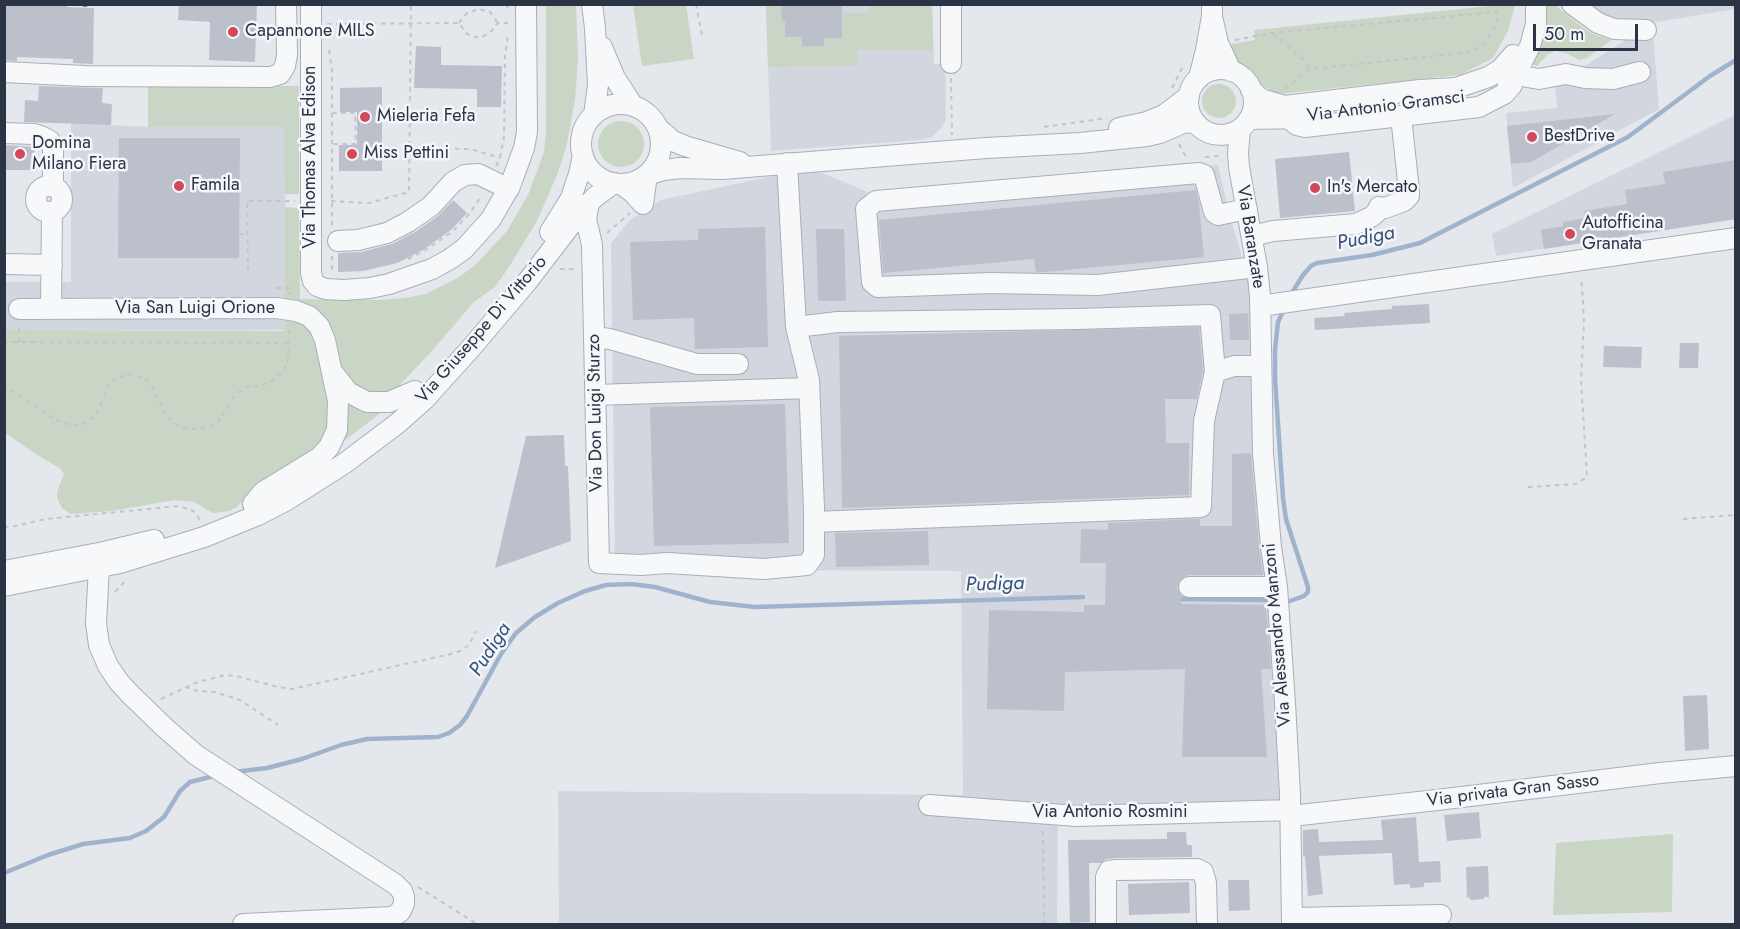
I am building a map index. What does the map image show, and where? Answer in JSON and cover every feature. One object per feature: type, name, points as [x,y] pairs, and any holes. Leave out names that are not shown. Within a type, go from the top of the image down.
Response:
[{"type":"street","points":[[4,72],[99,76],[270,77],[280,74],[285,66],[286,4]]},
{"type":"street","points":[[592,4],[598,85],[594,115]]},
{"type":"street","points":[[951,4],[951,63]]},
{"type":"street","name":"Via Antonio Gramsci","points":[[1231,71],[1246,81],[1251,90],[1261,99],[1285,106],[1456,88],[1500,70],[1522,37],[1531,4]]},
{"type":"street","name":"Via Antonio Gramsci","points":[[1217,135],[1225,135],[1245,124],[1466,98],[1498,87],[1522,63],[1530,46],[1536,24],[1536,4]]},
{"type":"street","points":[[1572,4],[1598,23],[1614,28],[1646,30]]},
{"type":"street","name":"Via Thomas Alva Edison","points":[[319,10],[311,273],[317,286],[332,290]]},
{"type":"street","points":[[1212,10],[1218,43],[1231,71]]},
{"type":"street","points":[[986,148],[1113,129],[1147,122],[1164,114],[1179,94],[1191,89],[1191,71],[1206,50],[1212,10]]},
{"type":"street","points":[[332,290],[357,290],[420,275],[450,259],[491,219],[518,170],[524,148],[526,14]]},
{"type":"street","points":[[595,28],[615,78],[633,106]]},
{"type":"street","points":[[1191,71],[1208,72],[1219,69],[1231,71]]},
{"type":"street","points":[[1289,119],[1305,128],[1479,107],[1504,94],[1512,85],[1515,71],[1539,80],[1566,74],[1585,78],[1613,79],[1640,72]]},
{"type":"street","name":"Via Baranzate","points":[[1251,90],[1254,99],[1253,109],[1245,124],[1238,153],[1257,267],[1273,304],[1261,345]]},
{"type":"street","points":[[1179,94],[1188,105],[1194,122],[1217,135]]},
{"type":"street","points":[[645,207],[632,192],[598,176],[586,163],[583,155],[584,130],[594,115],[608,106],[624,104],[633,106],[647,114],[673,141],[754,166]]},
{"type":"street","points":[[1252,236],[1273,231],[1356,224],[1371,217],[1379,207],[1385,208],[1404,201],[1409,191],[1401,116]]},
{"type":"street","points":[[617,184],[680,168],[722,169],[952,150],[1070,143],[1147,136],[1183,123],[1194,122]]},
{"type":"street","points":[[645,207],[647,175],[660,153],[658,128]]},
{"type":"street","points":[[4,133],[34,134],[50,141],[53,148],[53,186],[59,190],[62,198],[59,207],[52,212],[51,308]]},
{"type":"street","name":"Via Baranzate","points":[[1217,135],[1239,167]]},
{"type":"street","name":"Via Giuseppe Di Vittorio","points":[[4,571],[104,552],[202,526],[253,504],[341,452],[390,414],[415,391],[519,273],[550,233],[571,198],[583,155]]},
{"type":"street","points":[[787,163],[796,327],[810,388],[814,522],[1201,507],[1204,421],[1215,372],[1210,315],[838,322],[796,327]]},
{"type":"street","points":[[1247,209],[1218,215],[1214,212],[1204,176],[1199,173],[876,201],[866,209],[872,282],[878,286],[991,283],[1098,285],[1257,267]]},
{"type":"street","points":[[334,242],[358,240],[387,233],[408,222],[430,206],[453,182],[465,175],[478,174],[509,189]]},
{"type":"street","name":"Via Giuseppe Di Vittorio","points":[[4,586],[129,561],[174,548],[248,520],[287,500],[345,463],[398,423],[424,399],[471,348],[589,203],[617,184]]},
{"type":"street","name":"Via Don Luigi Sturzo","points":[[589,203],[586,219],[592,245],[599,563],[641,565],[667,563],[764,569],[807,565],[814,555],[814,522]]},
{"type":"street","points":[[1273,304],[1736,238]]},
{"type":"street","points":[[548,255],[564,246],[577,245],[583,249],[592,263]]},
{"type":"street","points":[[4,264],[52,265]]},
{"type":"street","name":"Via San Luigi Orione","points":[[19,309],[266,308],[289,310],[309,316],[319,326],[326,340],[333,372],[338,418],[335,436],[329,447],[314,462],[263,492],[253,504]]},
{"type":"street","points":[[594,337],[610,339],[697,364],[738,364]]},
{"type":"street","name":"Via Alessandro Manzoni","points":[[1261,345],[1263,453],[1286,715],[1291,813],[1292,921]]},
{"type":"street","points":[[1215,372],[1234,366],[1261,366]]},
{"type":"street","name":"Via San Luigi Orione","points":[[333,372],[348,392],[367,402],[389,402],[415,391]]},
{"type":"street","points":[[595,394],[810,388]]},
{"type":"street","points":[[99,567],[97,634],[108,666],[119,682],[179,741],[211,766],[395,884],[402,891],[404,901],[400,912],[392,917],[243,924]]},
{"type":"street","points":[[1189,587],[1276,588]]},
{"type":"street","name":"Via privata Gran Sasso","points":[[1291,813],[1437,800],[1736,766]]},
{"type":"street","name":"Via Antonio Rosmini","points":[[929,805],[1077,816],[1291,813]]},
{"type":"street","points":[[1106,924],[1106,877],[1109,871],[1197,869],[1203,872],[1206,883],[1207,924]]},
{"type":"street","points":[[1292,921],[1441,915]]},
{"type":"path","points":[[326,201],[369,203],[409,192],[411,4]]},
{"type":"path","points":[[696,4],[702,36]]},
{"type":"path","points":[[1279,94],[1310,69],[1471,52],[1482,45],[1494,30],[1497,22],[1496,4]]},
{"type":"path","points":[[459,23],[467,13],[479,9],[490,12],[498,23]]},
{"type":"path","points":[[319,10],[325,24],[325,32]]},
{"type":"path","points":[[1230,41],[1272,33],[1497,12]]},
{"type":"path","points":[[459,23],[467,33],[479,38],[490,33],[498,23],[526,14]]},
{"type":"path","points":[[325,24],[459,23]]},
{"type":"path","points":[[1272,33],[1305,61],[1310,69]]},
{"type":"path","points":[[327,42],[332,69],[334,242],[332,290]]},
{"type":"path","points":[[951,63],[952,150]]},
{"type":"path","points":[[1179,94],[1191,71]]},
{"type":"path","points":[[332,113],[355,113],[356,144],[332,144]]},
{"type":"path","points":[[1041,127],[1109,118]]},
{"type":"path","points":[[410,148],[471,149],[500,158]]},
{"type":"path","points":[[248,271],[247,201],[295,201]]},
{"type":"path","points":[[604,237],[627,215],[645,207]]},
{"type":"path","points":[[239,234],[248,234]]},
{"type":"path","points":[[1528,487],[1576,483],[1587,477],[1581,380],[1584,323],[1582,285],[1574,261]]},
{"type":"path","points":[[4,385],[54,419],[70,425],[84,424],[96,415],[109,386],[118,377],[132,374],[145,379],[153,388],[166,416],[177,425],[191,429],[207,428],[218,422],[236,394],[246,387],[271,382],[283,372],[288,360],[290,288],[277,288]]},
{"type":"path","points":[[4,342],[289,343]]},
{"type":"path","points":[[4,527],[46,519],[178,506],[192,510],[202,526]]},
{"type":"path","points":[[1683,519],[1736,515]]},
{"type":"path","points":[[161,699],[195,682],[225,675],[292,689],[451,654],[469,645],[476,631]]},
{"type":"path","points":[[185,687],[198,691],[215,692],[240,700],[278,724]]},
{"type":"path","points":[[1043,814],[1044,924]]},
{"type":"shaded area","points":[[1735,4],[1736,9],[1651,23],[1615,21],[1584,5]]},
{"type":"shaded area","points":[[766,5],[932,5],[934,64],[945,64],[946,120],[941,128],[932,137],[919,140],[771,151]]},
{"type":"shaded area","points":[[1653,34],[1659,109],[1513,188],[1506,113],[1557,108],[1555,85],[1632,36]]},
{"type":"shaded area","points":[[1735,115],[1735,219],[1496,256],[1492,234]]},
{"type":"shaded area","points":[[71,123],[148,127],[285,127],[285,330],[5,330],[5,282],[71,282]]},
{"type":"shaded area","points":[[1218,165],[1229,213],[1252,290],[1282,800],[1077,816],[1058,815],[1057,924],[559,924],[558,791],[963,795],[961,571],[615,569],[611,243],[629,221],[661,200],[810,168],[875,195]]},
{"type":"green space","points":[[546,5],[576,5],[578,59],[575,100],[566,148],[537,221],[495,287],[474,302],[396,389],[374,396],[350,387],[308,305],[285,299],[285,207],[299,208],[300,299],[405,298],[426,294],[461,276],[477,263],[507,231],[528,195],[544,152]]},
{"type":"green space","points":[[633,5],[686,5],[694,59],[642,66]]},
{"type":"green space","points":[[766,5],[781,5],[782,20],[785,21],[785,37],[802,37],[824,46],[824,38],[842,38],[842,13],[868,13],[868,5],[932,5],[933,50],[857,50],[857,66],[768,67]]},
{"type":"green space","points":[[1490,5],[1515,5],[1508,31],[1493,58],[1460,75],[1279,94],[1255,80],[1230,55],[1227,45],[1255,40],[1254,30]]},
{"type":"green space","points":[[1546,5],[1556,6],[1593,34],[1612,40],[1587,58],[1579,60],[1566,53],[1555,51],[1548,54],[1537,66],[1528,63]]},
{"type":"green space","points":[[1219,84],[1231,89],[1236,101],[1231,113],[1219,118],[1207,113],[1202,101],[1207,89]]},
{"type":"green space","points":[[148,86],[299,86],[299,194],[285,194],[284,127],[148,127]]},
{"type":"green space","points":[[621,121],[637,128],[644,144],[637,160],[621,167],[605,160],[598,144],[605,128]]},
{"type":"green space","points":[[285,318],[301,322],[316,343],[332,416],[325,444],[252,492],[237,507],[229,511],[213,513],[194,502],[175,500],[111,511],[71,514],[62,508],[57,498],[64,474],[61,469],[5,433],[5,330],[284,331]]},
{"type":"green space","points":[[344,401],[382,412],[340,444]]},
{"type":"green space","points":[[1673,834],[1672,912],[1553,915],[1556,843]]},
{"type":"building","points":[[4,4],[67,4],[67,7],[94,8],[93,64],[73,63],[73,59],[17,57],[17,61],[4,60]]},
{"type":"building","name":"Capannone MILS","points":[[179,4],[257,4],[255,62],[209,60],[210,22],[178,20]]},
{"type":"building","points":[[781,4],[842,4],[842,38],[824,38],[824,46],[802,46],[802,37],[785,37],[785,21],[782,21]]},
{"type":"building","points":[[416,46],[441,47],[441,65],[502,66],[501,107],[477,107],[477,89],[414,88]]},
{"type":"building","points":[[39,86],[103,88],[102,103],[112,104],[111,125],[24,122],[25,100],[38,101]]},
{"type":"building","points":[[382,87],[382,171],[339,171],[339,145],[357,145],[357,112],[340,112],[340,88]]},
{"type":"building","points":[[1615,114],[1531,162],[1511,164],[1507,126]]},
{"type":"building","name":"Famila","points":[[119,138],[240,138],[239,258],[118,258]]},
{"type":"building","name":"Domina Milano Fiera","points":[[4,145],[35,147],[35,170],[4,170]]},
{"type":"building","name":"In's Mercato","points":[[1349,152],[1355,211],[1280,218],[1275,159]]},
{"type":"building","points":[[1736,160],[1736,219],[1544,249],[1541,230],[1563,226],[1563,222],[1585,218],[1584,211],[1627,204],[1625,190],[1665,184],[1663,172]]},
{"type":"building","points":[[1196,190],[1204,257],[1044,272],[1036,272],[1034,259],[883,273],[879,220]]},
{"type":"building","points":[[453,200],[467,213],[451,230],[423,250],[397,263],[363,271],[338,272],[338,253],[361,252],[392,244],[438,216]]},
{"type":"building","points":[[765,227],[768,347],[695,349],[694,318],[633,320],[630,242],[698,240],[698,229]]},
{"type":"building","points":[[816,229],[844,229],[846,301],[818,301]]},
{"type":"building","points":[[1429,304],[1430,323],[1315,330],[1314,318],[1392,309],[1392,306]]},
{"type":"building","points":[[1248,313],[1249,340],[1230,340],[1229,314]]},
{"type":"building","points":[[1199,327],[1203,371],[1197,399],[1165,399],[1166,443],[1189,443],[1189,495],[842,508],[839,336]]},
{"type":"building","points":[[1680,343],[1699,343],[1698,368],[1679,368]]},
{"type":"building","points":[[1604,346],[1642,347],[1641,368],[1603,367]]},
{"type":"building","points":[[785,404],[789,543],[654,546],[650,407]]},
{"type":"building","points":[[564,435],[565,466],[568,466],[571,541],[495,568],[526,436]]},
{"type":"building","points":[[1251,453],[1263,575],[1188,575],[1179,581],[1177,588],[1181,596],[1181,604],[1266,605],[1271,669],[1261,669],[1267,757],[1182,757],[1185,669],[1065,672],[1064,711],[987,709],[989,610],[1084,612],[1084,605],[1105,605],[1106,563],[1080,563],[1081,529],[1108,530],[1108,523],[1193,519],[1200,519],[1200,526],[1232,526],[1232,454]]},
{"type":"building","points":[[928,531],[929,565],[836,567],[835,533]]},
{"type":"building","points":[[1707,695],[1709,749],[1685,751],[1683,696]]},
{"type":"building","points":[[1479,812],[1481,838],[1447,841],[1444,815]]},
{"type":"building","points":[[1416,817],[1419,862],[1440,861],[1441,882],[1424,883],[1424,887],[1410,888],[1410,884],[1394,885],[1392,853],[1319,856],[1323,894],[1308,896],[1305,856],[1303,857],[1303,830],[1318,829],[1319,842],[1383,840],[1381,820]]},
{"type":"building","points":[[1167,832],[1186,832],[1187,845],[1192,845],[1192,857],[1116,858],[1107,859],[1101,863],[1089,863],[1090,922],[1070,923],[1068,840],[1167,839]]},
{"type":"building","points":[[1488,866],[1489,897],[1470,900],[1470,897],[1467,898],[1466,867]]},
{"type":"building","points":[[1228,880],[1249,880],[1250,910],[1229,911]]},
{"type":"building","points":[[1189,882],[1190,913],[1129,915],[1128,884]]},
{"type":"waterway","name":"Pudiga","points":[[1290,296],[1303,275],[1317,263],[1372,255],[1420,243],[1628,137],[1710,76],[1736,60]]},
{"type":"waterway","name":"Pudiga","points":[[1284,309],[1278,322],[1275,350],[1283,498],[1286,519],[1308,587],[1308,592],[1304,596],[1290,601]]},
{"type":"waterway","name":"Pudiga","points":[[234,772],[267,768],[367,739],[438,737],[449,733],[467,716],[501,654],[516,633],[535,617],[558,603],[606,585],[631,584],[655,587],[710,602],[755,607],[1083,597]]},
{"type":"waterway","name":"Pudiga","points":[[1181,599],[1266,600]]},
{"type":"waterway","name":"Pudiga","points":[[4,873],[83,844],[130,838],[146,831],[164,817],[180,791],[190,782],[214,776]]},
{"type":"place","name":"Capannone MILS","points":[[233,32]]},
{"type":"place","name":"Mieleria Fefa","points":[[365,117]]},
{"type":"place","name":"BestDrive","points":[[1532,137]]},
{"type":"place","name":"Domina Milano Fiera","points":[[20,154]]},
{"type":"place","name":"Miss Pettini","points":[[352,154]]},
{"type":"place","name":"Famila","points":[[179,186]]},
{"type":"place","name":"In's Mercato","points":[[1315,188]]},
{"type":"place","name":"Autofficina Granata","points":[[1570,234]]}]
